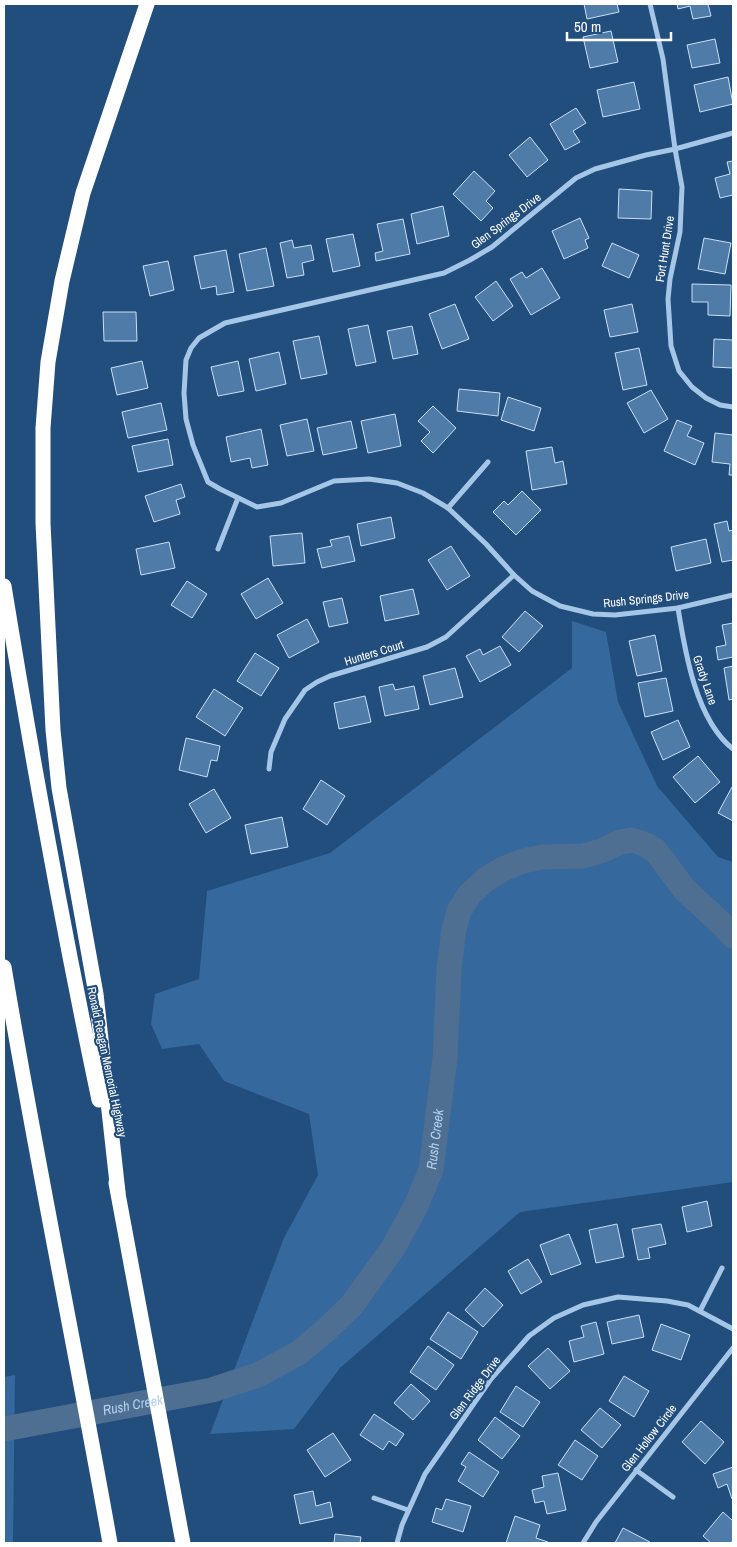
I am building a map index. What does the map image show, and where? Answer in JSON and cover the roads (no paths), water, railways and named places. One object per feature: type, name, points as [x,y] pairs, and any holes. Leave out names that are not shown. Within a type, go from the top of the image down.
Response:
[{"type":"highway","points":[[118,1192],[96,994],[60,796],[53,730],[43,523],[43,428],[48,362],[62,280],[84,193],[147,4]]},
{"type":"highway","name":"Ronald Reagan Memorial Highway","points":[[4,586],[29,738],[80,1008],[118,1192],[183,1543]]},
{"type":"highway","points":[[4,967],[24,1086],[110,1543]]},
{"type":"highway","points":[[4,1012],[24,1086]]},
{"type":"street","name":"Fort Hunt Drive","points":[[650,4],[663,59],[682,187],[680,232],[670,279],[668,299],[671,346],[679,371],[692,387],[706,398],[720,405],[733,407]]},
{"type":"street","name":"Glen Springs Drive","points":[[199,338],[225,323],[444,273],[492,247],[576,178],[604,167],[733,132]]},
{"type":"street","name":"Rush Springs Drive","points":[[199,338],[191,348],[186,360],[184,393],[186,418],[193,446],[208,482],[238,498],[257,507],[281,502],[334,481],[369,479],[398,483],[423,493],[448,508],[532,591],[560,606],[593,614],[615,615],[678,608],[733,595]]},
{"type":"street","points":[[448,508],[488,462]]},
{"type":"street","points":[[218,549],[238,498]]},
{"type":"street","name":"Hunters Court","points":[[269,769],[271,752],[285,719],[305,690],[330,676],[427,647],[446,637],[514,575]]},
{"type":"street","name":"Grady Lane","points":[[678,608],[687,663],[706,714],[715,730],[733,749]]},
{"type":"street","points":[[700,1312],[722,1268]]},
{"type":"street","name":"Glen Ridge Drive","points":[[397,1543],[408,1510],[425,1474],[491,1379],[529,1336],[554,1318],[583,1305],[618,1297],[688,1305],[733,1328]]},
{"type":"street","name":"Glen Hollow Circle","points":[[583,1543],[596,1522],[636,1470],[733,1348]]},
{"type":"street","points":[[636,1470],[674,1497]]},
{"type":"street","points":[[374,1498],[408,1510]]},
{"type":"waterway","name":"Rush Creek","points":[[4,1429],[212,1390],[258,1375],[300,1352],[352,1305],[393,1248],[415,1208],[431,1170],[445,1058],[449,969],[454,929],[459,911],[469,895],[485,880],[503,869],[523,861],[542,857],[583,856],[601,851],[620,842],[632,840],[655,850],[685,890],[733,936]]}]
